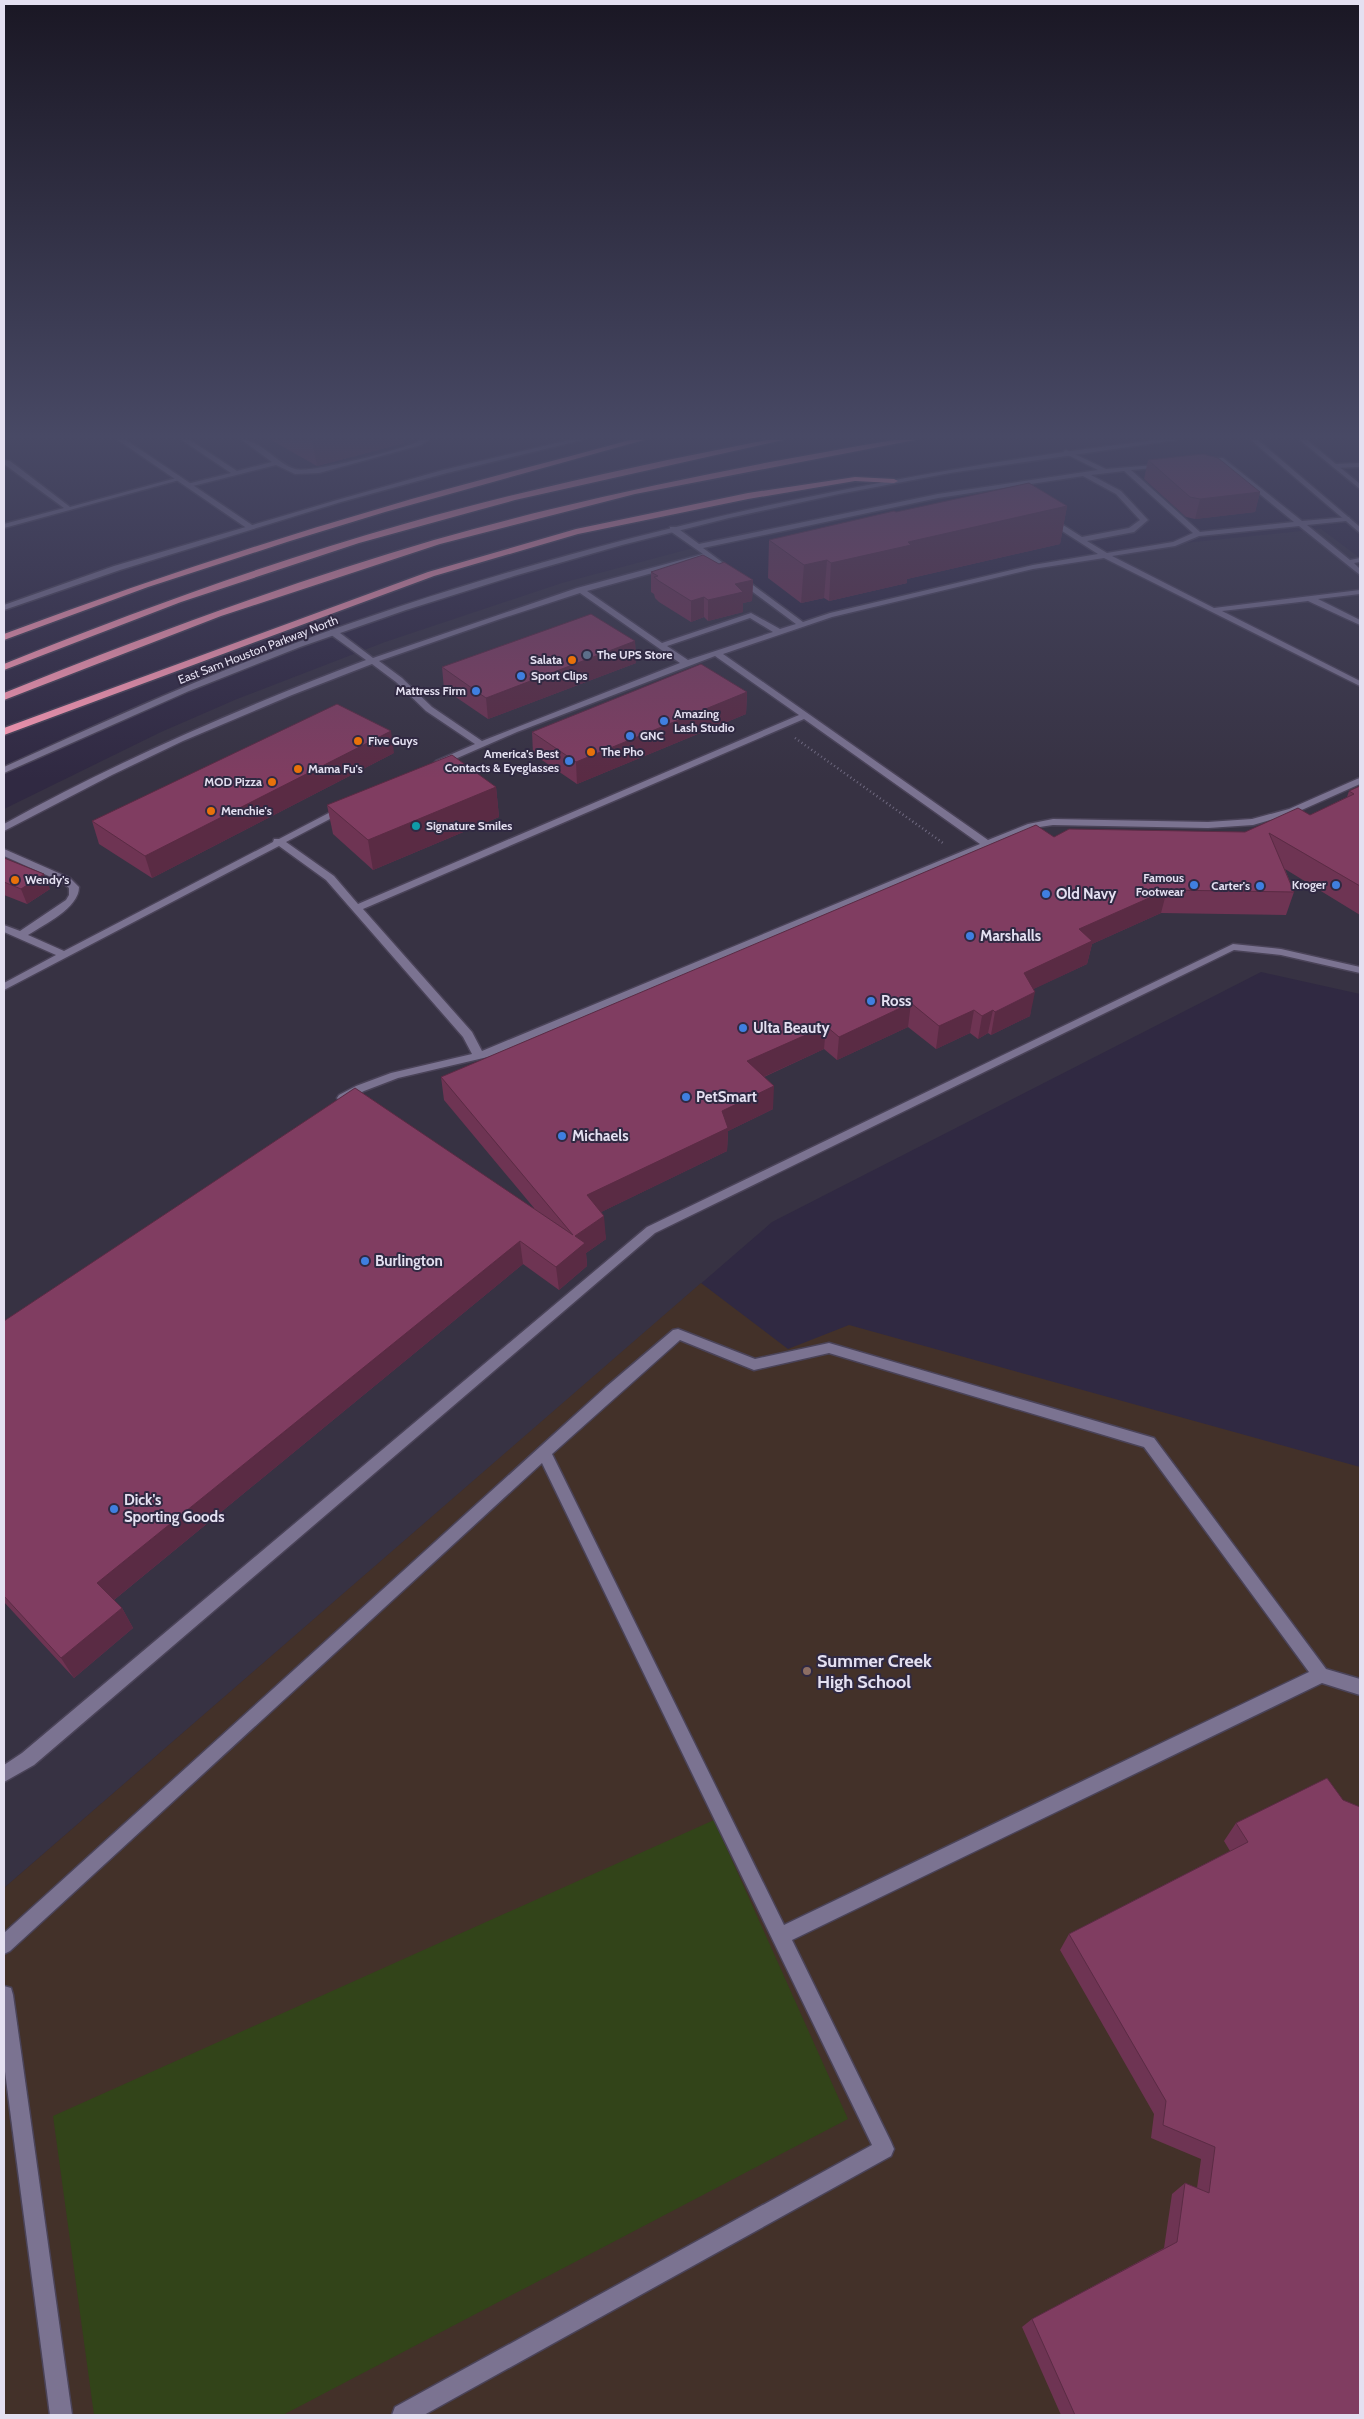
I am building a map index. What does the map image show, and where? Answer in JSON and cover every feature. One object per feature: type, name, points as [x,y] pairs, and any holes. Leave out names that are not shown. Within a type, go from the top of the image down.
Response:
[{"type":"highway","points":[[4,637],[145,585],[242,553]]},
{"type":"highway","points":[[4,667],[111,624],[320,553]]},
{"type":"highway","points":[[4,696],[189,625],[316,580],[400,553]]},
{"type":"highway","points":[[4,732],[431,574],[504,553]]},
{"type":"main road","points":[[4,608],[117,568],[166,553]]},
{"type":"main road","name":"East Sam Houston Parkway North","points":[[4,770],[160,700],[333,632],[492,580],[588,553]]},
{"type":"main road","points":[[705,553],[801,624]]},
{"type":"main road","points":[[433,765],[481,744],[686,663],[801,624],[964,582],[1110,553]]},
{"type":"main road","points":[[1337,553],[1360,573]]},
{"type":"main road","points":[[1102,554],[1360,684]]},
{"type":"main road","points":[[4,828],[73,790],[145,754],[235,715],[372,660],[580,590],[708,555]]},
{"type":"main road","points":[[1348,562],[1360,560]]},
{"type":"main road","points":[[580,590],[686,663]]},
{"type":"main road","points":[[1213,610],[1360,592]]},
{"type":"main road","points":[[1309,598],[1360,623]]},
{"type":"main road","points":[[661,646],[751,615],[779,632]]},
{"type":"main road","points":[[333,632],[399,680],[429,709],[481,744]]},
{"type":"main road","points":[[716,653],[987,844]]},
{"type":"main road","points":[[357,908],[805,716]]},
{"type":"main road","points":[[4,774],[35,756]]},
{"type":"main road","points":[[334,1104],[375,1080],[479,1056],[1031,826],[1053,822],[1208,825],[1253,822],[1292,810],[1360,781]]},
{"type":"main road","points":[[4,987],[277,841],[357,802]]},
{"type":"main road","points":[[277,841],[316,866],[357,908],[474,1042],[479,1056]]},
{"type":"main road","points":[[4,852],[66,880],[74,887],[74,895],[70,902],[21,935]]},
{"type":"main road","points":[[4,928],[64,955]]},
{"type":"main road","points":[[4,1774],[36,1753],[650,1230],[1233,947],[1280,952],[1360,970]]},
{"type":"main road","points":[[4,1946],[544,1452],[678,1334],[754,1365],[829,1348],[1149,1442],[1321,1675],[1360,1687]]},
{"type":"main road","points":[[403,2415],[884,2149],[544,1452]]},
{"type":"main road","points":[[780,1936],[1321,1675]]},
{"type":"main road","points":[[4,1995],[61,2415]]},
{"type":"path","points":[[778,727],[960,855]]},
{"type":"shaded area","points":[[675,553],[705,553],[801,624],[1033,567],[1120,553],[1353,553],[1360,558],[1360,994],[1261,972],[772,1222],[4,1888],[4,809],[161,732],[237,699],[385,642],[562,583]]},
{"type":"shaded area","name":"Summer Creek High School","points":[[701,1283],[788,1349],[849,1325],[1360,1467],[1360,2415],[4,2415],[4,1888]]},
{"type":"green space","points":[[714,1820],[848,2119],[283,2415],[94,2415],[53,2116]]},
{"type":"building","points":[[787,553],[876,553],[831,563],[827,560],[804,565]]},
{"type":"building","points":[[703,555],[719,564],[724,562],[753,580],[735,584],[743,592],[708,600],[704,597],[691,601],[659,581],[654,577],[658,576],[651,572]]},
{"type":"building","points":[[591,614],[635,641],[486,698],[442,667]]},
{"type":"building","points":[[701,664],[747,692],[576,762],[532,732]]},
{"type":"building","points":[[337,704],[391,731],[145,856],[92,821]]},
{"type":"building","points":[[452,755],[496,787],[368,840],[327,805]]},
{"type":"building","points":[[1360,786],[1360,886],[1269,833],[1294,892],[1167,890],[1079,929],[1092,941],[1024,973],[1035,992],[995,1012],[993,1010],[982,1016],[974,1010],[939,1026],[911,1003],[839,1037],[826,1026],[747,1061],[774,1086],[722,1111],[728,1128],[587,1195],[604,1216],[575,1236],[585,1243],[556,1267],[520,1241],[97,1583],[122,1608],[61,1658],[4,1596],[4,1321],[355,1088],[573,1235],[441,1077],[1036,825],[1054,837],[1069,829],[1245,832],[1298,808],[1310,815],[1354,794],[1349,791]]},
{"type":"building","points":[[4,858],[44,874],[21,889],[4,882]]},
{"type":"building","points":[[1327,1778],[1343,1800],[1360,1807],[1360,2415],[1075,2415],[1032,2319],[1177,2242],[1185,2183],[1209,2193],[1215,2147],[1163,2125],[1166,2101],[1069,1934],[1248,1842],[1236,1823]]},
{"type":"place","name":"The UPS Store","points":[[587,655]]},
{"type":"place","name":"Salata","points":[[572,660]]},
{"type":"place","name":"Sport Clips","points":[[521,676]]},
{"type":"place","name":"Mattress Firm","points":[[476,691]]},
{"type":"place","name":"Amazing Lash Studio","points":[[664,721]]},
{"type":"place","name":"GNC","points":[[630,736]]},
{"type":"place","name":"Five Guys","points":[[358,741]]},
{"type":"place","name":"The Pho","points":[[591,752]]},
{"type":"place","name":"America's Best Contacts & Eyeglasses","points":[[569,761]]},
{"type":"place","name":"Mama Fu's","points":[[298,769]]},
{"type":"place","name":"MOD Pizza","points":[[272,782]]},
{"type":"place","name":"Menchie's","points":[[211,811]]},
{"type":"place","name":"Signature Smiles","points":[[416,826]]},
{"type":"place","name":"Wendy's","points":[[15,880]]},
{"type":"place","name":"Famous Footwear","points":[[1194,885]]},
{"type":"place","name":"Kroger","points":[[1336,885]]},
{"type":"place","name":"Carter's","points":[[1260,886]]},
{"type":"place","name":"Old Navy","points":[[1046,894]]},
{"type":"place","name":"Marshalls","points":[[970,936]]},
{"type":"place","name":"Ross","points":[[871,1001]]},
{"type":"place","name":"Ulta Beauty","points":[[743,1028]]},
{"type":"place","name":"PetSmart","points":[[686,1097]]},
{"type":"place","name":"Michaels","points":[[562,1136]]},
{"type":"place","name":"Burlington","points":[[365,1261]]},
{"type":"place","name":"Dick's Sporting Goods","points":[[114,1509]]},
{"type":"place","name":"Summer Creek High School","points":[[807,1671]]}]
